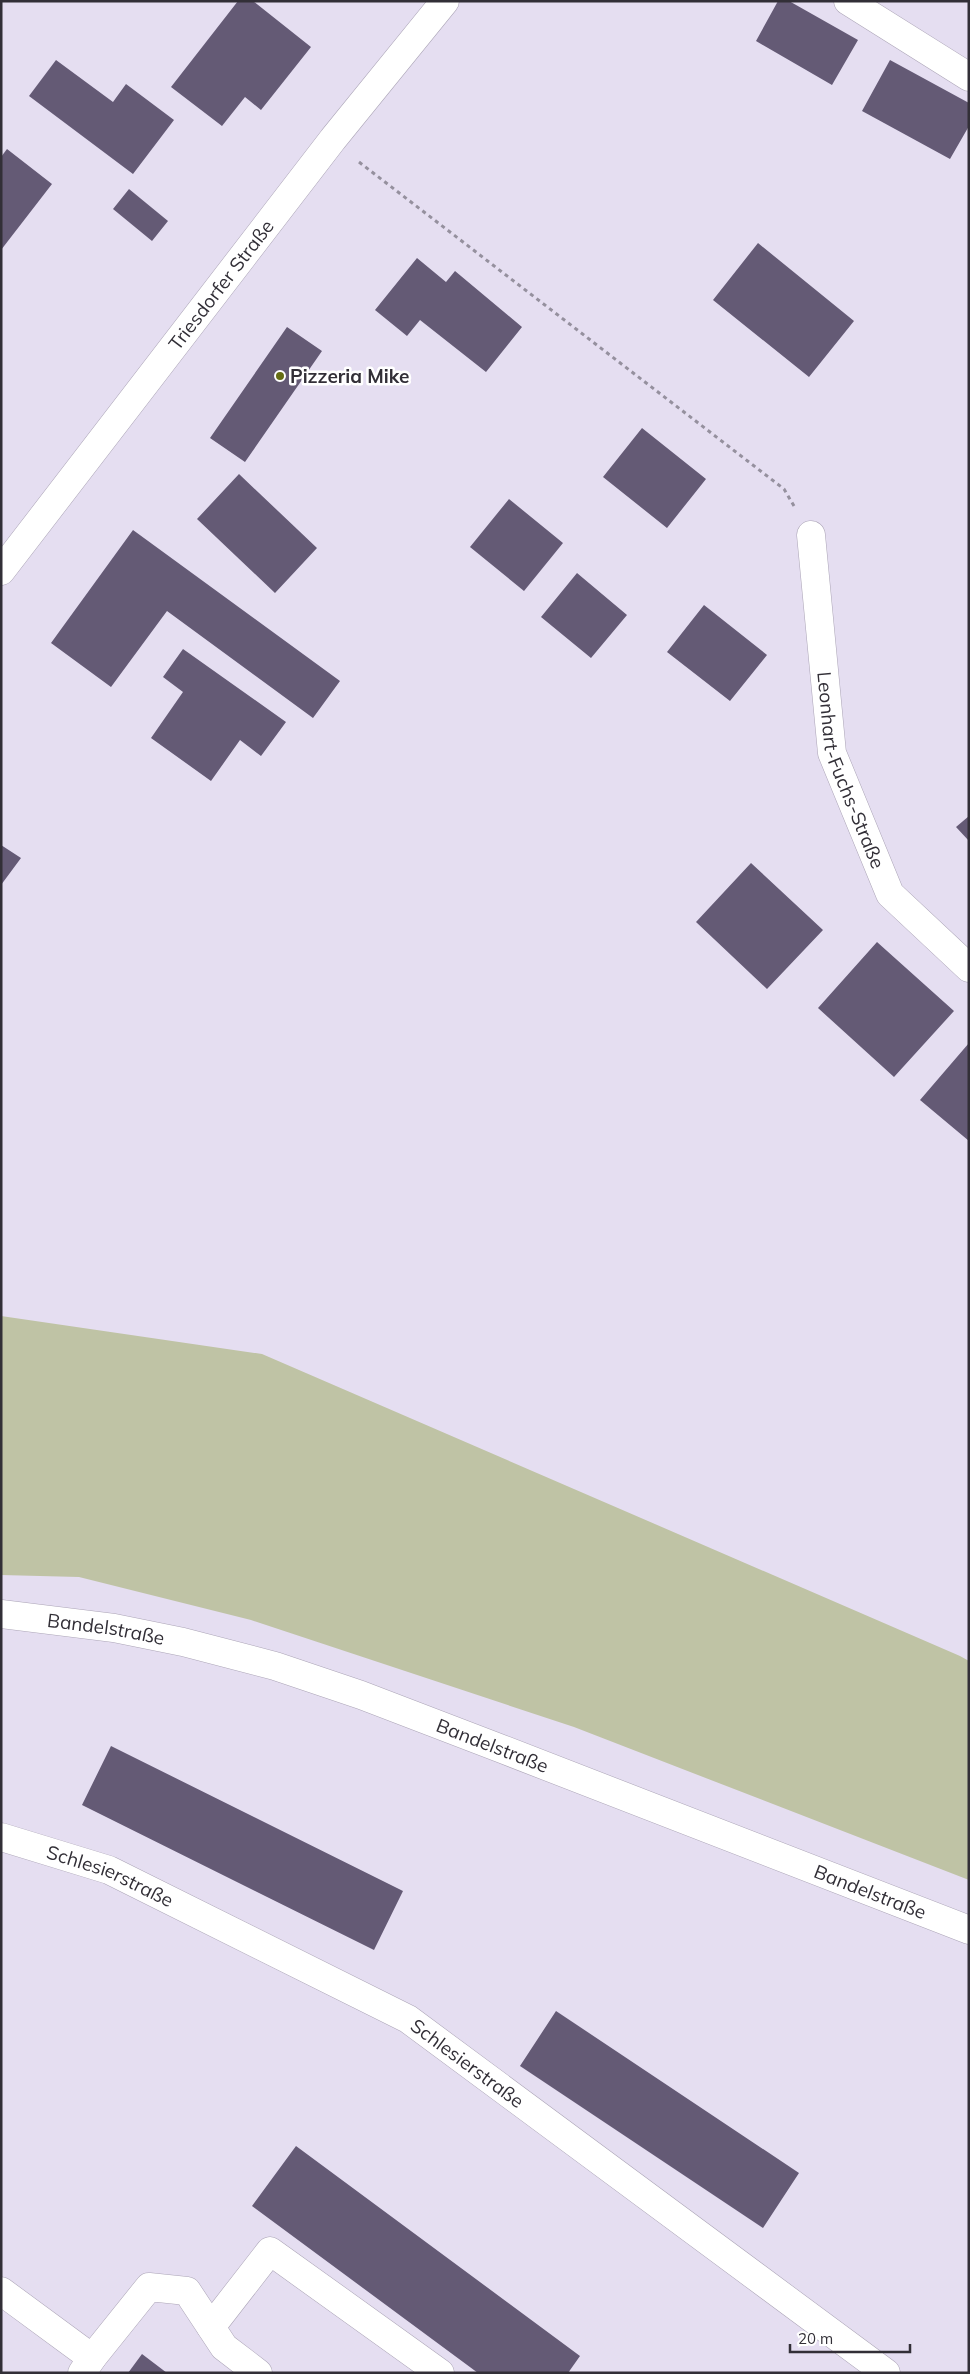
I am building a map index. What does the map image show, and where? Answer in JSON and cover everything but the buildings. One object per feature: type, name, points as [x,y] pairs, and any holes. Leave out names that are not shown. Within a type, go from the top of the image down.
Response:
[{"type":"street","name":"Triesdorfer Straße","points":[[1,571],[333,139],[445,1]]},
{"type":"street","points":[[848,1],[969,77]]},
{"type":"street","name":"Leonhart-Fuchs-Straße","points":[[811,535],[832,753],[890,894],[969,968]]},
{"type":"street","name":"Bandelstraße","points":[[1,1614],[114,1628],[183,1642],[275,1666],[361,1695],[969,1930]]},
{"type":"street","name":"Schlesierstraße","points":[[1,1837],[109,1870],[408,2019],[886,2373]]},
{"type":"street","points":[[211,2327],[270,2251],[440,2373]]},
{"type":"street","points":[[1,2291],[87,2365],[149,2287],[187,2291],[224,2347],[258,2373]]},
{"type":"path","points":[[333,139],[376,176],[784,489],[811,535]]},
{"type":"green space","points":[[1,1316],[262,1354],[969,1661],[969,1880],[574,1727],[251,1620],[79,1577],[1,1575]]},
{"type":"place","name":"Pizzeria Mike","points":[[280,376]]}]
